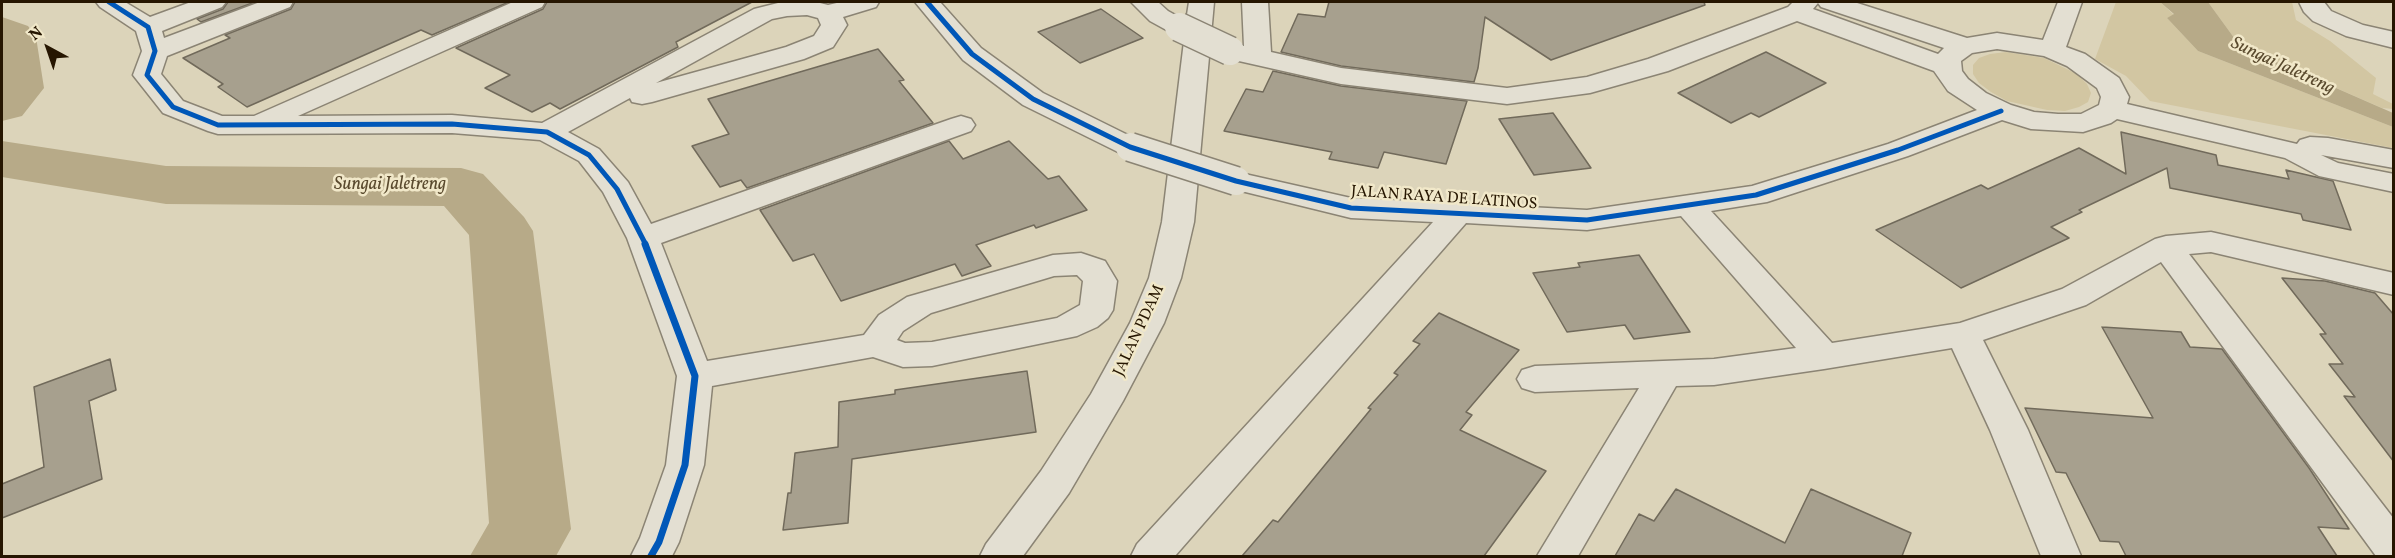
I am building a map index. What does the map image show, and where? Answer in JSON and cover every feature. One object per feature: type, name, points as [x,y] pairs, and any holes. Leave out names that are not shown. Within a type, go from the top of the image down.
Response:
[{"type":"street","points":[[109,2],[152,39]]},
{"type":"street","points":[[152,39],[213,2]]},
{"type":"street","points":[[152,39],[281,2]]},
{"type":"street","points":[[254,125],[533,2]]},
{"type":"street","points":[[547,132],[764,14],[797,7],[808,7],[828,13],[867,2]]},
{"type":"street","name":"JALAN RAYA DE LATINOS","points":[[927,2],[972,54],[1033,99],[1130,147],[1236,181],[1351,208],[1587,220],[1756,195],[1898,150],[2001,111]]},
{"type":"street","points":[[1144,2],[1159,16],[1230,51],[1341,76],[1507,96],[1590,85],[1658,64],[1801,7],[1948,67]]},
{"type":"street","name":"JALAN PDAM","points":[[1000,556],[1013,543],[1055,482],[1105,401],[1147,323],[1164,278],[1178,222],[1201,2]]},
{"type":"street","points":[[1255,2],[1258,57]]},
{"type":"street","points":[[1830,2],[1966,46]]},
{"type":"street","points":[[2052,50],[2070,2]]},
{"type":"street","points":[[2312,2],[2313,7],[2322,16],[2355,31],[2394,40]]},
{"type":"street","points":[[589,111],[795,53],[824,41],[834,25],[828,13]]},
{"type":"street","points":[[152,39],[147,75],[173,107],[218,125],[452,124],[547,132],[589,155],[617,189],[643,238],[695,376],[685,465],[659,542],[651,556]]},
{"type":"street","points":[[1997,41],[2052,50],[2085,66],[2109,84],[2115,97],[2112,109],[2101,117],[2083,123],[2031,120],[2001,111],[1976,99],[1958,85],[1948,71],[1948,59],[1958,49],[1966,46],[1997,41]]},
{"type":"street","points":[[2112,109],[2295,152],[2330,170],[2394,183]]},
{"type":"street","points":[[643,238],[961,125]]},
{"type":"street","points":[[2295,152],[2303,148],[2319,146],[2394,159]]},
{"type":"street","points":[[1688,205],[1824,357]]},
{"type":"street","points":[[1151,556],[1456,215]]},
{"type":"street","points":[[1535,379],[1714,372],[1963,334],[2074,297],[2166,246],[2211,242],[2394,284]]},
{"type":"street","points":[[2166,246],[2394,550]]},
{"type":"street","points":[[695,376],[875,345],[903,355],[932,354],[1065,328],[1085,319],[1096,310],[1100,280],[1093,269],[1081,264],[1042,269],[919,305],[891,323],[875,345]]},
{"type":"street","points":[[1963,334],[2009,430],[2061,556]]},
{"type":"street","points":[[1557,556],[1665,374]]},
{"type":"shaded area","points":[[2116,2],[2160,2],[2174,15],[2167,18],[2198,51],[2393,127],[2393,148],[2150,101],[2126,76],[2095,59]]},
{"type":"shaded area","points":[[2208,2],[2292,2],[2296,20],[2330,41],[2376,78],[2373,94],[2393,104],[2393,109],[2382,108],[2240,46]]},
{"type":"shaded area","points":[[2006,52],[2044,58],[2077,74],[2087,84],[2091,93],[2088,102],[2065,111],[2047,110],[2007,101],[1991,92],[1979,83],[1973,74],[1973,65],[1979,58]]},
{"type":"water","points":[[2160,2],[2208,2],[2240,46],[2393,113],[2393,127],[2198,51],[2167,18],[2174,14]]},
{"type":"building","points":[[228,2],[255,2],[201,22],[197,19],[223,9]]},
{"type":"building","points":[[295,2],[509,2],[432,35],[421,30],[247,107],[218,87],[223,84],[183,58],[230,38],[225,35],[291,9]]},
{"type":"building","points":[[547,2],[752,2],[676,42],[678,47],[560,109],[550,103],[532,112],[485,88],[510,75],[456,48],[543,9]]},
{"type":"building","points":[[1329,2],[1704,2],[1705,5],[1551,60],[1485,17],[1474,82],[1341,66],[1281,52],[1298,14],[1325,17]]},
{"type":"building","points":[[1101,9],[1143,38],[1080,63],[1038,32]]},
{"type":"building","points":[[878,49],[904,80],[899,81],[933,123],[747,188],[741,180],[720,187],[692,146],[729,134],[708,99]]},
{"type":"building","points":[[1766,52],[1826,83],[1759,117],[1751,113],[1731,123],[1678,93]]},
{"type":"building","points":[[1273,71],[1341,86],[1467,101],[1446,164],[1384,152],[1378,168],[1329,159],[1332,152],[1224,131],[1246,89],[1263,92]]},
{"type":"building","points":[[1553,113],[1591,168],[1534,175],[1499,119]]},
{"type":"building","points":[[2121,132],[2216,155],[2218,165],[2289,179],[2286,170],[2333,181],[2351,230],[2303,220],[2301,214],[2170,188],[2167,168],[2079,210],[2082,212],[2051,227],[2069,238],[1961,288],[1876,230],[1981,185],[1988,189],[2079,148],[2126,174]]},
{"type":"building","points":[[949,141],[963,159],[1009,141],[1048,179],[1059,176],[1087,210],[1036,228],[1034,225],[976,245],[991,266],[962,276],[955,264],[841,301],[814,254],[793,261],[760,210]]},
{"type":"building","points":[[1639,255],[1690,332],[1634,339],[1625,325],[1567,332],[1533,273],[1580,267],[1578,263]]},
{"type":"building","points":[[2282,278],[2325,281],[2375,293],[2394,315],[2394,462],[2344,396],[2355,397],[2329,364],[2343,364],[2320,334],[2326,334]]},
{"type":"building","points":[[1439,313],[1519,350],[1466,412],[1472,415],[1460,430],[1546,471],[1484,556],[1242,556],[1273,520],[1278,522],[1371,409],[1368,408],[1398,375],[1394,373],[1420,344],[1413,341]]},
{"type":"building","points":[[2102,327],[2181,332],[2190,347],[2222,349],[2309,468],[2349,529],[2318,527],[2337,556],[2126,556],[2119,542],[2100,541],[2066,473],[2056,472],[2025,408],[2153,418]]},
{"type":"building","points":[[110,359],[116,390],[89,401],[102,479],[2,518],[2,484],[44,467],[34,387]]},
{"type":"building","points":[[1027,371],[1036,432],[852,459],[848,523],[783,530],[788,493],[791,493],[795,453],[838,447],[839,402],[895,394],[895,390]]},
{"type":"building","points":[[1676,489],[1785,543],[1811,489],[1911,533],[1902,556],[1615,556],[1639,514],[1654,521]]},
{"type":"waterway","name":"Sungai Jaletreng","points":[[2,33],[9,37],[16,88],[2,104]]},
{"type":"waterway","name":"Sungai Jaletreng","points":[[2,159],[166,185],[461,187],[501,231],[530,529],[512,556]]},
{"type":"cycle path","points":[[109,2],[148,27],[155,51],[147,75],[173,107],[218,125],[452,124],[547,132],[589,155],[617,189],[643,238],[695,376],[685,465],[659,542],[651,556]]},
{"type":"cycle path","points":[[927,2],[972,54],[1033,99],[1130,147],[1236,181],[1351,208],[1587,220],[1756,195],[1898,150],[2001,111]]}]
